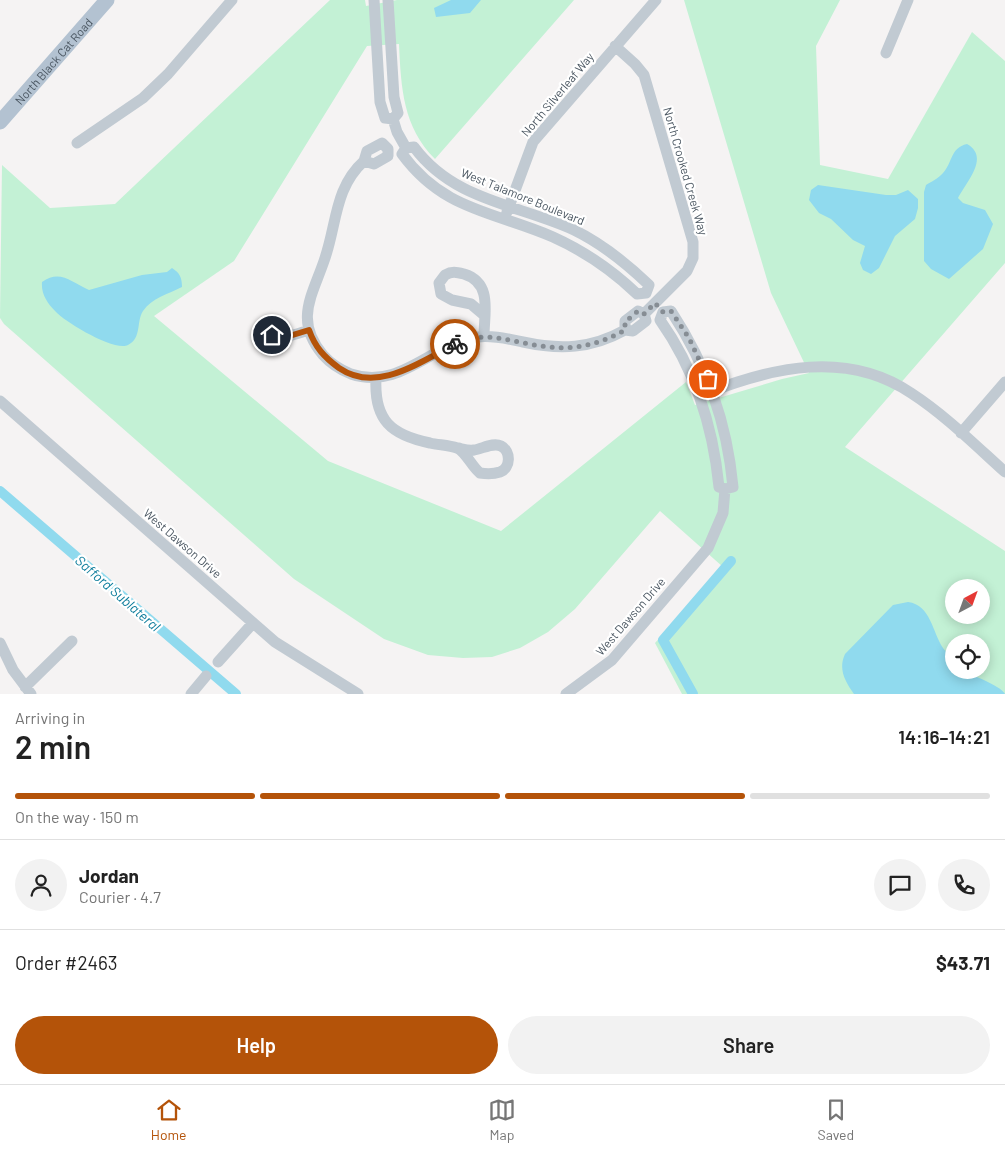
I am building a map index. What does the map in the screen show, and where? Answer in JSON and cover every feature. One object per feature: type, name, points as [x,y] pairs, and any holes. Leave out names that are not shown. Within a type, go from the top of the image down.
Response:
[{"type":"main road","name":"North Black Cat Road","points":[[2,114],[107,0]]},
{"type":"street","points":[[77,142],[142,98],[168,74],[232,0]]},
{"type":"street","name":"West Talamore Boulevard","points":[[374,0],[380,102],[384,118],[393,119]]},
{"type":"street","name":"West Talamore Boulevard","points":[[388,0],[394,97],[398,112],[393,119]]},
{"type":"street","name":"North Silverleaf Way","points":[[504,220],[533,142],[656,0]]},
{"type":"street","points":[[886,53],[908,0]]},
{"type":"street","name":"North Crooked Creek Way","points":[[484,336],[564,348],[598,342],[625,330],[625,322],[638,311],[644,314],[659,307],[687,271],[693,258],[693,242],[644,75],[615,46]]},
{"type":"street","name":"West Talamore Boulevard","points":[[393,119],[404,144],[402,154],[422,178],[435,189],[468,207],[568,244],[611,271],[637,294],[646,293]]},
{"type":"street","points":[[404,144],[388,148],[382,144],[368,151],[364,161],[341,193],[326,255],[308,301],[307,318],[315,345],[328,360],[344,371],[364,378],[376,379],[399,372],[466,338],[484,336],[486,301],[480,285],[469,276],[455,272],[444,275],[439,283],[441,294],[452,300],[471,304],[484,315]]},
{"type":"street","name":"West Talamore Boulevard","points":[[404,144],[414,147],[430,166],[453,184],[576,231],[606,249],[649,285],[646,293]]},
{"type":"street","name":"West Talamore Boulevard","points":[[646,293],[659,307],[671,311],[689,338],[713,391],[724,423],[733,487],[725,489],[719,487],[709,427],[700,396],[692,372],[660,320],[659,307]]},
{"type":"street","points":[[261,325],[272,335],[286,337],[309,330]]},
{"type":"street","points":[[700,396],[773,372],[799,366],[849,368],[874,374],[901,386],[923,401],[1005,472]]},
{"type":"street","points":[[376,379],[375,398],[385,423],[414,440],[458,448]]},
{"type":"street","points":[[961,433],[1005,382]]},
{"type":"street","name":"West Dawson Drive","points":[[0,401],[275,642],[358,694]]},
{"type":"street","name":"West Talamore Boulevard","points":[[708,548],[723,513],[725,489]]},
{"type":"street","name":"West Dawson Drive","points":[[566,694],[612,660],[708,548]]},
{"type":"street","points":[[218,662],[253,623]]},
{"type":"street","points":[[0,643],[13,670],[28,690],[72,641]]},
{"type":"street","points":[[191,694],[206,676]]},
{"type":"green space","points":[[330,0],[365,0],[366,6],[397,0],[574,0],[435,159],[424,147],[410,120],[403,91],[399,44],[367,46],[234,261],[154,316],[328,461],[501,531],[686,382],[695,405],[782,379],[809,373],[771,293],[684,0],[840,0],[816,46],[820,165],[888,179],[972,32],[1005,61],[1005,263],[845,447],[1005,551],[1005,694],[682,694],[655,643],[723,567],[660,511],[575,609],[548,632],[520,648],[492,657],[463,658],[428,655],[384,639],[294,579],[4,324],[0,318],[2,165],[50,208],[115,204]]},
{"type":"water","points":[[451,0],[481,0],[470,13],[436,17],[434,8]]},
{"type":"water","points":[[967,144],[974,149],[977,162],[971,177],[958,198],[963,203],[985,210],[993,224],[983,249],[949,279],[931,269],[924,261],[924,192],[926,185],[943,173],[957,149]]},
{"type":"water","points":[[818,185],[886,195],[896,195],[908,190],[918,199],[915,219],[895,236],[879,268],[871,274],[863,270],[860,263],[865,246],[853,240],[831,219],[819,213],[809,200],[811,190]]},
{"type":"water","points":[[172,268],[180,276],[182,287],[151,303],[143,311],[137,334],[128,345],[113,344],[90,335],[61,317],[45,298],[42,290],[42,282],[48,278],[66,278],[89,290],[142,275],[167,272]]},
{"type":"water","points":[[908,602],[922,608],[945,650],[945,679],[982,679],[1005,694],[854,694],[842,670],[845,654],[893,605]]},
{"type":"waterway","name":"Safford Sublateral","points":[[0,491],[236,694]]},
{"type":"waterway","points":[[693,694],[663,640],[731,561]]},
{"type":"way so far","points":[[455,344],[466,338],[484,336],[548,347],[579,347],[598,342],[625,330],[625,322],[638,311],[644,314],[655,303],[663,312],[671,311],[689,338],[708,379]]},
{"type":"route","points":[[272,335],[286,337],[309,330],[315,345],[328,360],[344,371],[364,378],[376,379],[399,372],[455,344]]}]
